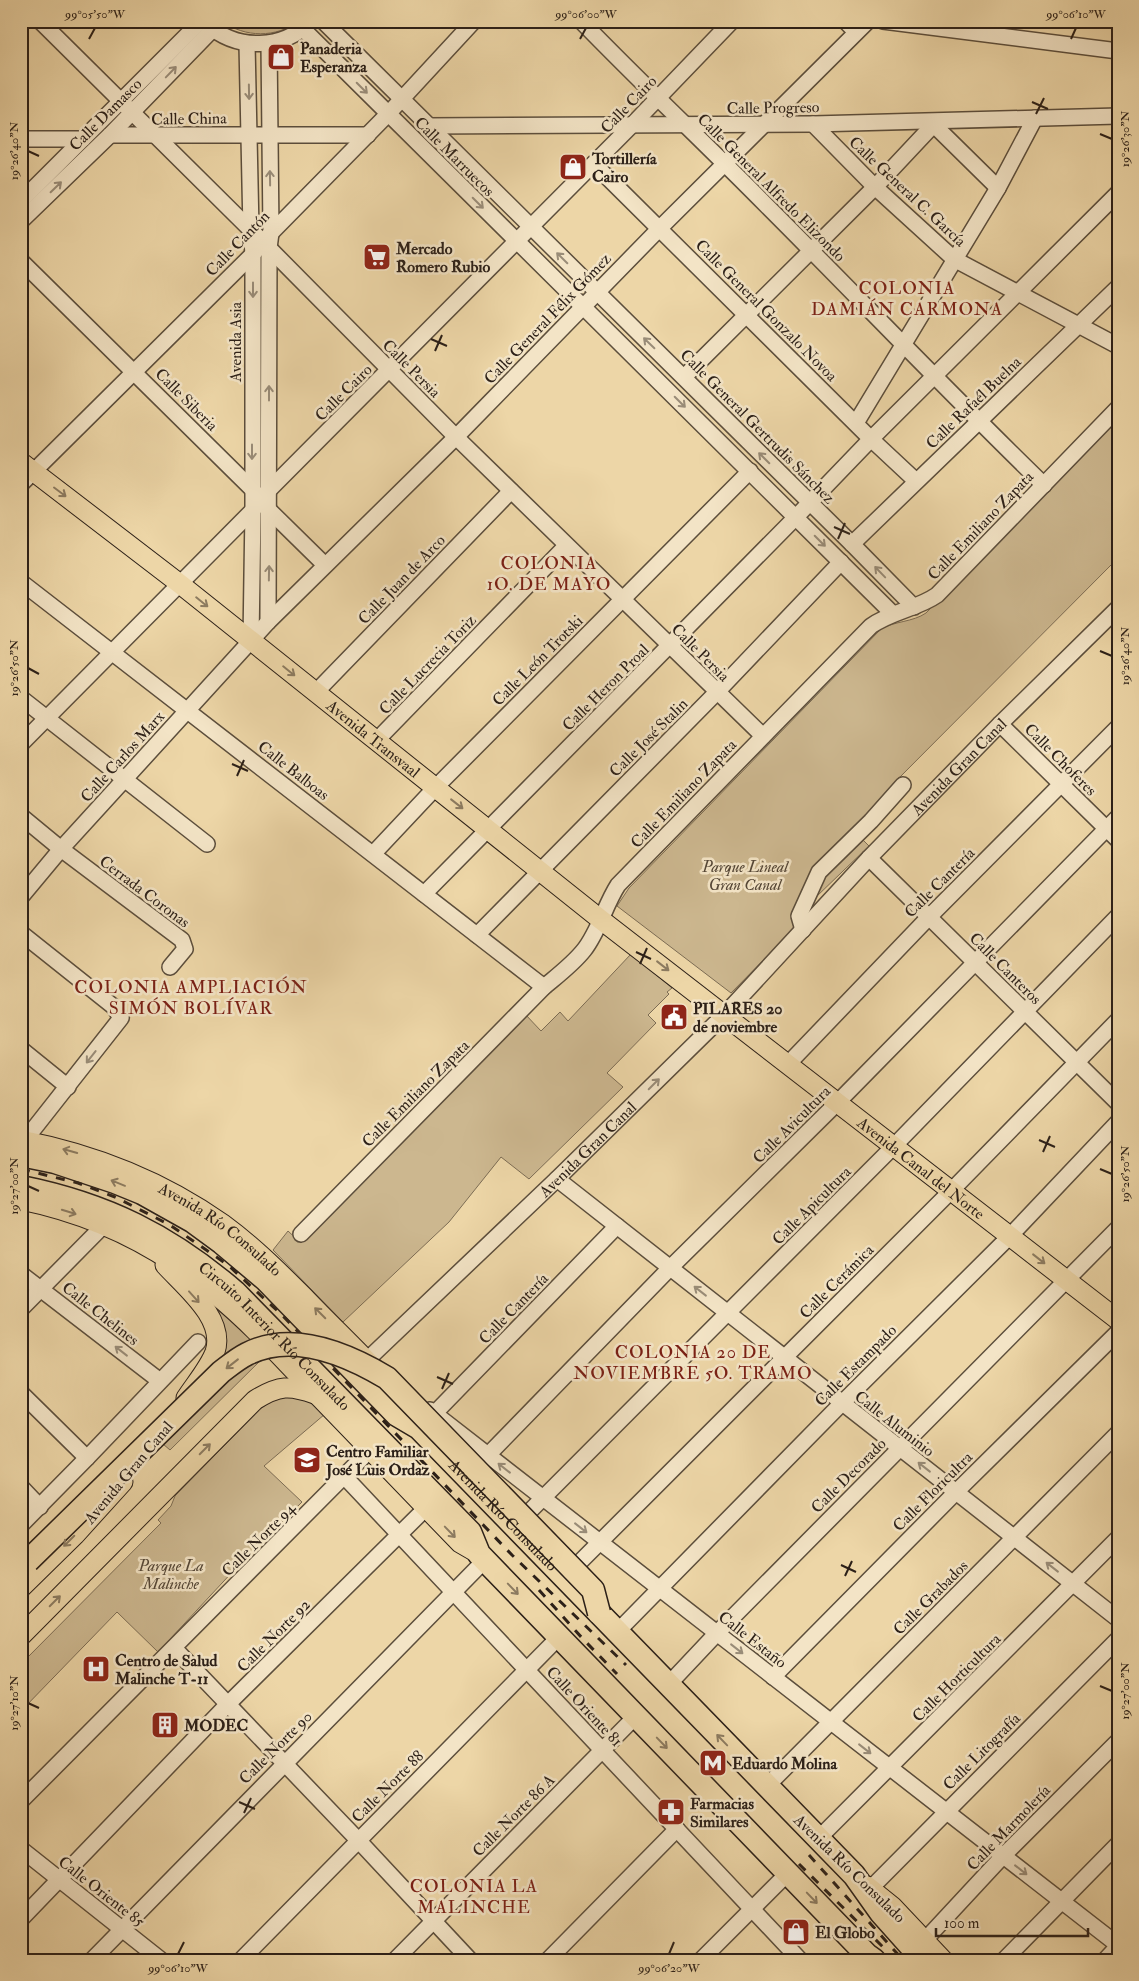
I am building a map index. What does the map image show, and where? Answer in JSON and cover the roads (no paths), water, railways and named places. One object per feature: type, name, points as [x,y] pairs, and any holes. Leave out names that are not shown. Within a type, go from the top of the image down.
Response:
[{"type":"highway","name":"Circuito Interior Río Consulado","points":[[22,1145],[142,1193],[200,1226],[298,1301],[331,1335],[397,1415],[427,1421]]},
{"type":"highway","name":"Circuito Interior Río Consulado","points":[[21,1187],[81,1201],[146,1229],[180,1249],[216,1275],[266,1333],[470,1532],[482,1557]]},
{"type":"highway","points":[[25,1565],[221,1372],[248,1353],[277,1345],[297,1345],[342,1354],[365,1364],[387,1378],[594,1590],[599,1613]]},
{"type":"highway","name":"Avenida Río Consulado","points":[[427,1421],[599,1613],[766,1786],[862,1882]]},
{"type":"highway","points":[[482,1557],[788,1873],[865,1957]]},
{"type":"highway","points":[[862,1882],[882,1913],[924,1950]]},
{"type":"main road","name":"Avenida Transvaal","points":[[25,472],[180,584],[600,919],[695,990],[724,1015]]},
{"type":"main road","name":"Avenida Canal del Norte","points":[[724,1015],[1118,1320]]},
{"type":"main road","points":[[21,1200],[69,1211],[104,1225],[149,1248],[174,1262],[266,1333]]},
{"type":"main road","name":"Avenida Gran Canal","points":[[21,1588],[75,1535],[144,1459],[167,1430],[214,1354],[218,1339],[211,1318],[206,1310],[149,1248]]},
{"type":"main road","name":"Avenida Río Consulado","points":[[331,1335],[366,1360],[407,1404],[427,1421]]},
{"type":"main road","points":[[299,1366],[316,1394],[460,1543],[482,1557]]},
{"type":"main road","points":[[21,1636],[256,1400],[271,1390],[280,1388],[300,1389],[316,1394]]},
{"type":"main road","points":[[924,1950],[944,1960]]},
{"type":"street","name":"Calle Persia","points":[[40,21],[251,230],[268,241],[389,370],[566,546],[763,736]]},
{"type":"street","name":"Calle Marruecos","points":[[323,21],[597,292]]},
{"type":"street","name":"Calle Cantón","points":[[25,472],[134,372],[268,241],[474,21]]},
{"type":"street","name":"Calle General Alfredo Elizondo","points":[[581,21],[904,344],[978,421],[1044,485]]},
{"type":"street","name":"Calle Cairo","points":[[21,744],[48,719],[261,500],[594,164],[732,21]]},
{"type":"street","name":"Calle General Félix Gómez","points":[[251,640],[456,437],[762,125],[850,26],[868,21]]},
{"type":"street","points":[[883,21],[1118,51]]},
{"type":"street","name":"Calle Damasco","points":[[21,201],[83,138],[126,108],[206,24]]},
{"type":"street","points":[[206,24],[229,38],[247,44],[269,44],[287,38],[307,25]]},
{"type":"street","name":"Calle Marruecos","points":[[307,25],[388,114],[582,307]]},
{"type":"street","name":"Avenida Asia","points":[[247,44],[251,230],[261,500],[268,622]]},
{"type":"street","name":"Avenida Asia","points":[[251,640],[261,500],[270,134],[269,44]]},
{"type":"street","name":"Calle Damasco","points":[[21,222],[110,135],[126,108]]},
{"type":"street","name":"Calle Progreso","points":[[428,126],[684,126],[934,123],[1118,116]]},
{"type":"street","points":[[856,423],[998,188],[1035,118]]},
{"type":"street","points":[[684,377],[875,187],[934,123],[998,188]]},
{"type":"street","name":"Calle General C. García","points":[[813,124],[875,187],[954,259],[1118,346]]},
{"type":"street","points":[[270,134],[368,135]]},
{"type":"street","name":"Calle China","points":[[110,135],[270,134]]},
{"type":"street","points":[[21,140],[83,138]]},
{"type":"street","name":"Calle General Gonzalo Novoa","points":[[594,164],[745,315],[916,481]]},
{"type":"street","name":"Calle Heron Proal","points":[[424,894],[871,439],[1118,193]]},
{"type":"street","name":"Calle Siberia","points":[[21,261],[325,565]]},
{"type":"street","name":"Calle Rafaél Buelna","points":[[852,544],[1118,287]]},
{"type":"street","name":"Calle General Gertrudis Sánchez","points":[[597,292],[914,607]]},
{"type":"street","points":[[582,307],[892,613]]},
{"type":"street","name":"Calle Emiliano Zapata","points":[[300,1234],[544,988],[584,951],[618,885],[871,626],[892,613],[926,603],[937,595],[1118,408]]},
{"type":"street","name":"Calle León Trotski","points":[[373,854],[622,598],[750,471]]},
{"type":"street","name":"Calle Juan de Arco","points":[[316,692],[511,491]]},
{"type":"street","name":"Calle Lucrecia Toriz","points":[[376,741],[566,546]]},
{"type":"street","name":"Calle José Stalin","points":[[477,935],[717,692],[841,562]]},
{"type":"street","name":"Calle Balboas","points":[[21,582],[114,652],[544,988]]},
{"type":"street","name":"Avenida Gran Canal","points":[[366,1360],[557,1179],[724,1015],[869,858],[1000,724],[1118,608]]},
{"type":"street","name":"Calle Carlos Marx","points":[[21,897],[61,848],[251,640]]},
{"type":"street","points":[[21,698],[207,844]]},
{"type":"street","name":"Calle Choferes","points":[[1000,724],[1118,840]]},
{"type":"street","name":"Calle Cantería","points":[[788,1064],[929,917],[1118,727]]},
{"type":"street","name":"Avenida Gran Canal","points":[[803,930],[799,916],[819,872],[903,785]]},
{"type":"street","points":[[21,816],[61,848]]},
{"type":"street","name":"Calle Avicultura","points":[[488,1455],[670,1268],[837,1103],[1118,817]]},
{"type":"street","name":"Cerrada Coronas","points":[[61,848],[182,940],[185,949],[170,967]]},
{"type":"street","name":"Calle Canteros","points":[[869,858],[1118,1103]]},
{"type":"street","name":"Calle Apicultura","points":[[526,1515],[728,1314],[1118,916]]},
{"type":"street","points":[[21,933],[114,1007],[121,1018],[22,1145]]},
{"type":"street","name":"Calle Cerámica","points":[[577,1566],[951,1191],[1118,1020]]},
{"type":"street","points":[[21,1049],[68,1087]]},
{"type":"street","name":"Calle Estampado","points":[[617,1632],[842,1402],[1010,1236],[1118,1122]]},
{"type":"street","name":"Calle Aluminio","points":[[557,1179],[1118,1619]]},
{"type":"street","points":[[21,1309],[104,1225]]},
{"type":"street","name":"Calle Cantería","points":[[427,1421],[617,1226]]},
{"type":"street","name":"Calle Decorado","points":[[668,1685],[717,1633],[1118,1228]]},
{"type":"street","name":"Calle Chelines","points":[[21,1274],[160,1381]]},
{"type":"street","name":"Calle Floricultra","points":[[774,1677],[956,1492],[1118,1332]]},
{"type":"street","points":[[21,1525],[198,1342]]},
{"type":"street","points":[[21,1393],[87,1458]]},
{"type":"street","name":"Calle Estaño","points":[[427,1421],[488,1455],[1118,1946]]},
{"type":"street","name":"Calle Grabados","points":[[766,1786],[1118,1433]]},
{"type":"street","name":"Calle Norte 94","points":[[21,1801],[370,1450]]},
{"type":"street","name":"Calle Oriente 81","points":[[344,1476],[800,1960]]},
{"type":"street","points":[[21,1487],[40,1507]]},
{"type":"street","name":"Calle Norte 92","points":[[21,1919],[228,1704],[426,1508]]},
{"type":"street","name":"Calle Horticultura","points":[[818,1839],[1118,1538]]},
{"type":"street","name":"Calle Norte 90","points":[[92,1960],[284,1763],[455,1592],[482,1557]]},
{"type":"street","name":"Calle Norte 88","points":[[240,1960],[559,1637]]},
{"type":"street","name":"Calle Litografía","points":[[862,1882],[946,1812],[1118,1639]]},
{"type":"street","points":[[174,1648],[470,1960]]},
{"type":"street","name":"Calle Norte 86 A","points":[[395,1960],[636,1716]]},
{"type":"street","name":"Calle Marmolería","points":[[924,1950],[1003,1856],[1118,1741]]},
{"type":"street","points":[[548,1960],[677,1829]]},
{"type":"street","points":[[1004,1960],[1118,1844]]},
{"type":"street","name":"Calle Oriente 85","points":[[21,1849],[161,1960]]},
{"type":"street","points":[[701,1960],[788,1873]]},
{"type":"street","points":[[1104,1960],[1118,1946]]},
{"type":"railway","points":[[21,1169],[78,1183],[115,1197],[170,1225],[228,1265],[283,1316],[512,1555],[626,1665]]},
{"type":"railway","points":[[539,1590],[617,1674]]},
{"type":"railway","points":[[809,1855],[903,1960]]},
{"type":"railway","points":[[799,1864],[888,1952]]},
{"type":"place","name":"Panaderia Esperanza","points":[[281,57]]},
{"type":"place","name":"Tortillería Cairo","points":[[573,167]]},
{"type":"place","name":"Mercado Romero Rubio","points":[[377,257]]},
{"type":"place","name":"PILARES 20 de noviembre","points":[[674,1017]]},
{"type":"place","name":"Centro Familiar José Luis Ordaz","points":[[307,1460]]},
{"type":"place","name":"Centro de Salud Malinche T-11","points":[[96,1669]]},
{"type":"place","name":"MODEC","points":[[165,1725]]},
{"type":"place","name":"Eduardo Molina","points":[[713,1763]]},
{"type":"place","name":"Farmacias Similares","points":[[671,1812]]},
{"type":"place","name":"El Globo","points":[[796,1932]]},
{"type":"district","name":"COLONIA DAMIÁN CARMONA","points":[[907,298]]},
{"type":"district","name":"COLONIA 1O. DE MAYO","points":[[549,573]]},
{"type":"district","name":"COLONIA AMPLIACIÓN SIMÓN BOLÍVAR","points":[[191,998]]},
{"type":"district","name":"COLONIA 20 DE NOVIEMBRE 5O. TRAMO","points":[[693,1362]]},
{"type":"district","name":"COLONIA LA MALINCHE","points":[[474,1896]]},
{"type":"park label","name":"Parque Lineal Gran Canal","points":[[745,875]]},
{"type":"park label","name":"Parque La Malinche","points":[[171,1574]]}]
